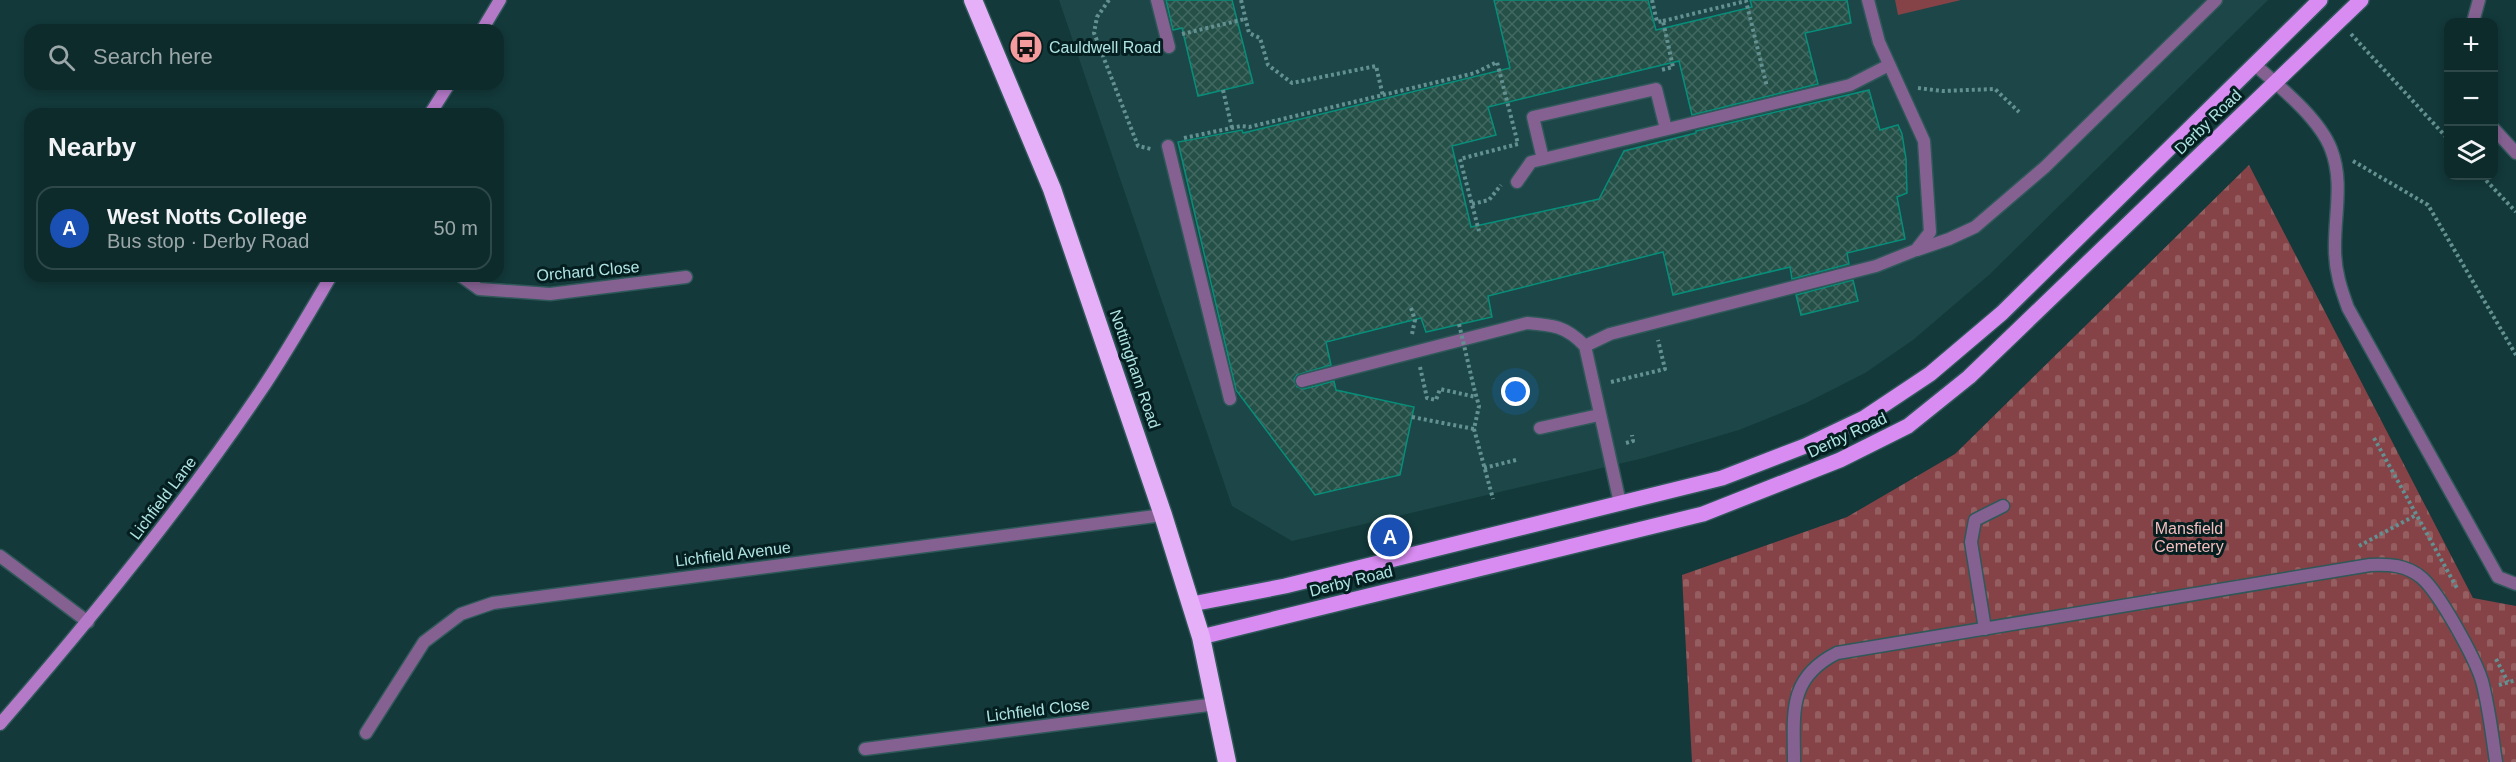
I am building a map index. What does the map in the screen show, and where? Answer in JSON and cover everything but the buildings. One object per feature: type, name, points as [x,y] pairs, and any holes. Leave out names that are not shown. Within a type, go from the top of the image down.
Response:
[{"type":"highway","name":"Nottingham Road","points":[[974,0],[1052,189],[1163,515],[1201,637],[1227,762]]},
{"type":"main road","name":"Derby Road","points":[[1192,604],[1285,586],[1722,478],[1805,446],[1864,418],[1930,374],[2002,313],[2320,0]]},
{"type":"main road","name":"Derby Road","points":[[1201,637],[1703,514],[1840,460],[1908,426],[1968,377],[2361,0]]},
{"type":"street","points":[[486,24],[500,0]]},
{"type":"street","points":[[1157,0],[1168,42]]},
{"type":"street","points":[[1868,0],[1879,42],[1924,141],[1930,232],[1916,250]]},
{"type":"street","points":[[1585,346],[1610,334],[1876,266],[1950,239],[1975,227],[2045,167],[2216,0]]},
{"type":"street","points":[[2474,18],[2479,0]]},
{"type":"street","points":[[2254,64],[2314,122],[2331,149],[2338,185],[2335,250],[2338,279],[2348,308],[2498,577],[2516,584]]},
{"type":"street","points":[[1517,182],[1531,162],[1850,85],[1889,65]]},
{"type":"street","points":[[1544,159],[1533,117],[1656,89],[1665,129]]},
{"type":"street","points":[[434,108],[445,90]]},
{"type":"street","points":[[2498,134],[2516,153]]},
{"type":"street","points":[[1168,146],[1230,399]]},
{"type":"street","name":"Orchard Close","points":[[470,282],[479,288],[550,294],[686,277]]},
{"type":"street","name":"Lichfield Lane","points":[[0,724],[88,622],[168,520],[261,391],[327,282]]},
{"type":"street","points":[[1302,381],[1527,323],[1550,324],[1571,332],[1585,346],[1620,503]]},
{"type":"street","points":[[1540,428],[1599,415]]},
{"type":"street","points":[[1985,629],[1971,542],[1974,520],[2003,506]]},
{"type":"street","name":"Lichfield Avenue","points":[[366,733],[424,642],[460,614],[492,603],[1163,515]]},
{"type":"street","points":[[0,556],[88,622]]},
{"type":"street","points":[[1794,762],[1794,704],[1807,675],[1820,661],[1837,653],[2366,566],[2390,564],[2405,568],[2422,579],[2436,596],[2475,663],[2482,682],[2496,762]]},
{"type":"street","name":"Lichfield Close","points":[[865,748],[1216,704]]},
{"type":"path","points":[[1108,0],[1097,17],[1094,33],[1137,146],[1148,150],[1168,146],[1176,140],[1232,128],[1249,127],[1475,73],[1497,62],[1518,144],[1460,159],[1479,231]]},
{"type":"path","points":[[1241,0],[1250,33],[1260,38],[1268,65],[1292,83],[1376,66],[1383,96]]},
{"type":"path","points":[[1652,0],[1657,22],[1746,1],[1768,91]]},
{"type":"path","points":[[1168,42],[1245,19]]},
{"type":"path","points":[[1651,73],[1673,67],[1663,21]]},
{"type":"path","points":[[2339,21],[2444,135]]},
{"type":"path","points":[[1911,87],[1942,91],[1995,89],[2019,112]]},
{"type":"path","points":[[1223,90],[1232,128]]},
{"type":"path","points":[[1508,107],[1519,104]]},
{"type":"path","points":[[2331,149],[2428,205],[2516,355]]},
{"type":"path","points":[[2486,180],[2516,212]]},
{"type":"path","points":[[1472,204],[1486,201]]},
{"type":"path","points":[[1411,308],[1415,320],[1411,336],[1413,342]]},
{"type":"path","points":[[1459,324],[1479,406],[1474,429],[1493,499]]},
{"type":"path","points":[[1593,386],[1665,369],[1657,332]]},
{"type":"path","points":[[1421,373],[1427,398],[1437,400],[1440,389],[1476,397]]},
{"type":"path","points":[[1412,417],[1474,429]]},
{"type":"path","points":[[1619,444],[1633,441],[1632,435]]},
{"type":"path","points":[[2374,438],[2461,597]]},
{"type":"path","points":[[1484,468],[1516,460]]},
{"type":"path","points":[[2366,566],[2359,546],[2416,515]]},
{"type":"path","points":[[2493,655],[2508,682]]},
{"type":"shaded area","points":[[1059,0],[2268,0],[1989,275],[1913,340],[1865,373],[1806,403],[1739,430],[1644,458],[1292,541],[1232,506]]},
{"type":"green space","points":[[1895,0],[1961,0],[1898,15]]},
{"type":"green space","name":"Mansfield Cemetery","points":[[2249,165],[2473,598],[2516,606],[2516,762],[1692,762],[1682,575],[1847,517],[1955,454]]},
{"type":"place","name":"Cauldwell Road","points":[[1026,47]]},
{"type":"place","name":"West Notts College","points":[[1390,537]]}]
